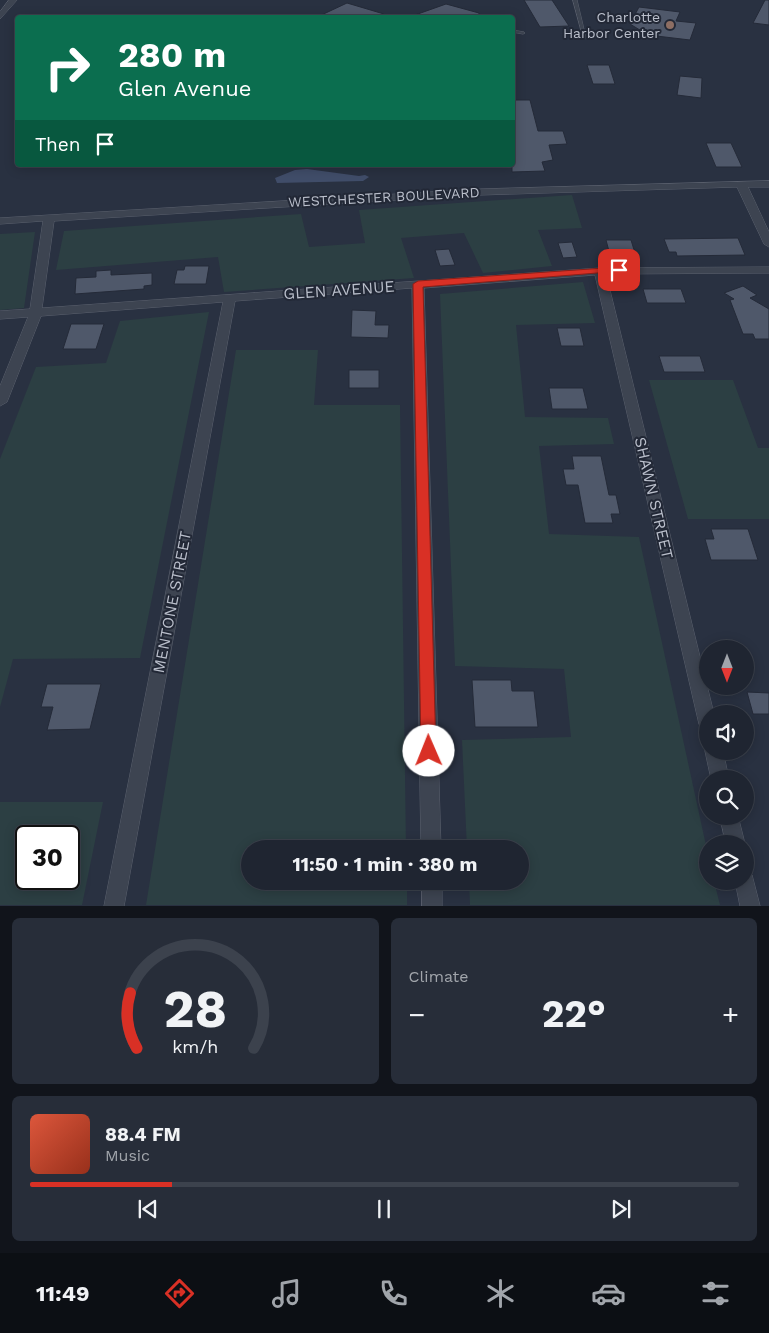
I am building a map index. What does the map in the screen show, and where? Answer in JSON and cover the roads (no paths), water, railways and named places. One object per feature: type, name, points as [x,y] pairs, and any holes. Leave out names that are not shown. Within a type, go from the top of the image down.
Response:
[{"type":"street","points":[[0,7],[11,2]]},
{"type":"street","points":[[0,16],[11,2]]},
{"type":"street","points":[[741,184],[769,244]]},
{"type":"street","name":"WESTCHESTER BOULEVARD","points":[[0,221],[264,203],[606,186],[769,184]]},
{"type":"street","points":[[0,402],[36,312],[49,217]]},
{"type":"street","name":"GLEN AVENUE","points":[[0,315],[600,271],[769,270]]},
{"type":"street","name":"SHAWN STREET","points":[[600,271],[703,705]]},
{"type":"street","points":[[418,284],[431,840]]},
{"type":"street","name":"MENTONE STREET","points":[[114,906],[230,298]]},
{"type":"street","points":[[432,890],[432,906]]},
{"type":"street","points":[[747,890],[750,906]]},
{"type":"lane","points":[[575,0],[585,37]]},
{"type":"lane","points":[[515,32],[523,33]]},
{"type":"water","points":[[307,169],[369,177],[363,181],[277,183],[275,178],[295,170]]},
{"type":"place","name":"Charlotte Harbor Center","points":[[670,25]]}]
